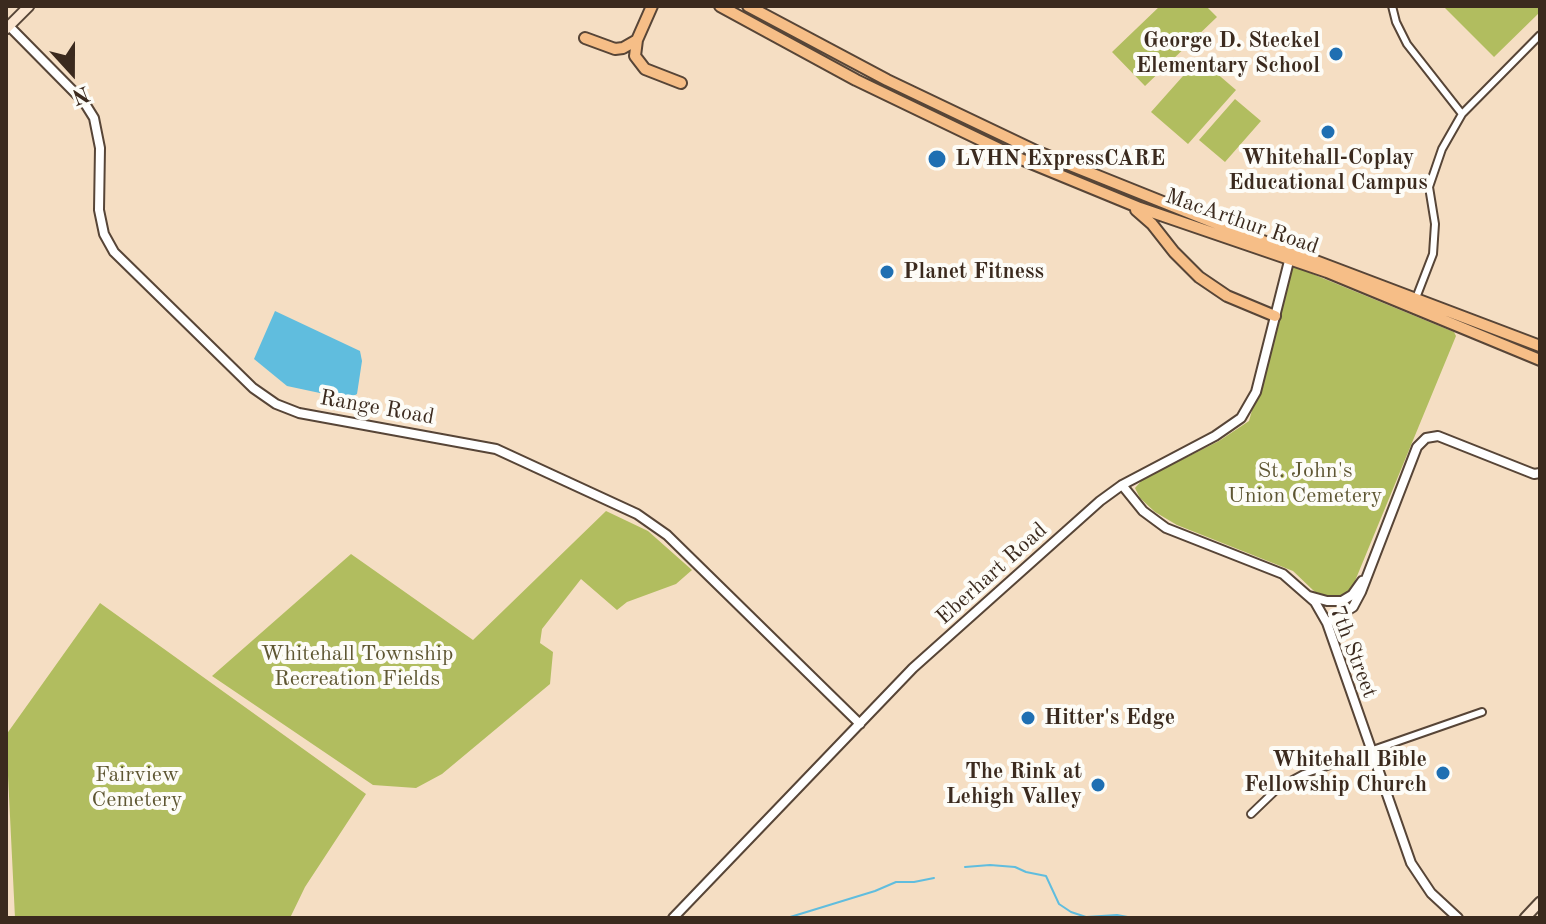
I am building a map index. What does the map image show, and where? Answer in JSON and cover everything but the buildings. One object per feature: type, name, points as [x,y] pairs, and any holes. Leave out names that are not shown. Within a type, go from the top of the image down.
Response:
[{"type":"highway","points":[[652,6],[637,40],[635,56],[641,66],[681,83]]},
{"type":"highway","name":"MacArthur Road","points":[[720,6],[773,37],[941,123],[1117,199],[1416,298],[1540,346]]},
{"type":"highway","name":"MacArthur Road","points":[[748,6],[801,37],[1000,135],[1540,360]]},
{"type":"highway","points":[[585,38],[615,49],[637,40]]},
{"type":"highway","points":[[1117,199],[1144,215],[1186,265],[1205,282],[1227,296],[1275,316]]},
{"type":"main road","points":[[7,26],[29,6]]},
{"type":"main road","points":[[1525,918],[1540,902]]},
{"type":"street","points":[[1392,6],[1407,44],[1462,114]]},
{"type":"street","name":"Range Road","points":[[7,26],[84,102],[94,118],[100,148],[99,210],[104,234],[114,252],[253,388],[276,404],[299,413],[496,449],[637,514],[667,535],[860,724]]},
{"type":"street","points":[[1416,298],[1433,254],[1435,224],[1429,187],[1442,149],[1462,114],[1540,35]]},
{"type":"street","points":[[1387,183],[1429,187]]},
{"type":"street","name":"Eberhart Road","points":[[673,918],[913,668],[1100,501],[1122,485],[1215,436],[1241,418],[1256,392],[1290,255]]},
{"type":"street","points":[[1327,623],[1353,607],[1417,447],[1426,438],[1438,436],[1534,474],[1540,473]]},
{"type":"street","name":"7th Street","points":[[1122,485],[1143,511],[1166,528],[1283,574],[1309,596],[1327,623],[1412,865],[1431,893],[1458,918]]},
{"type":"street","points":[[1309,596],[1342,601],[1366,579]]},
{"type":"street","points":[[1251,814],[1268,796],[1291,780],[1482,712]]},
{"type":"green space","points":[[1160,6],[1206,6],[1217,17],[1145,86],[1112,52]]},
{"type":"green space","points":[[1443,6],[1540,6],[1540,12],[1494,57]]},
{"type":"green space","points":[[1199,58],[1236,90],[1188,144],[1151,112]]},
{"type":"green space","points":[[1235,99],[1261,121],[1225,162],[1199,140]]},
{"type":"green space","name":"St. John's Union Cemetery","points":[[1293,266],[1454,332],[1456,336],[1347,596],[1315,592],[1293,571],[1177,525],[1155,512],[1140,498],[1135,488],[1143,479],[1219,441],[1249,421]]},
{"type":"green space","name":"Whitehall Township Recreation Fields","points":[[606,511],[648,531],[692,570],[676,584],[627,602],[617,610],[581,579],[542,629],[540,643],[553,652],[550,684],[442,774],[416,788],[373,785],[212,676],[351,554],[473,640]]},
{"type":"green space","name":"Fairview Cemetery","points":[[100,603],[366,794],[305,887],[290,918],[15,918],[6,735]]},
{"type":"water","points":[[275,311],[360,351],[362,361],[357,394],[348,399],[287,386],[254,359]]},
{"type":"waterway","points":[[965,867],[1015,867],[1046,876],[1059,904],[1071,912],[1086,917],[1117,915],[1133,918]]},
{"type":"waterway","points":[[787,918],[896,882],[934,878]]},
{"type":"place","name":"George D. Steckel Elementary School","points":[[1336,54]]},
{"type":"place","name":"Whitehall-Coplay Educational Campus","points":[[1328,132]]},
{"type":"place","name":"LVHN ExpressCARE","points":[[937,159]]},
{"type":"place","name":"Planet Fitness","points":[[887,272]]},
{"type":"place","name":"Hitter's Edge","points":[[1028,718]]},
{"type":"place","name":"Whitehall Bible Fellowship Church","points":[[1443,773]]},
{"type":"place","name":"The Rink at Lehigh Valley","points":[[1098,785]]}]
